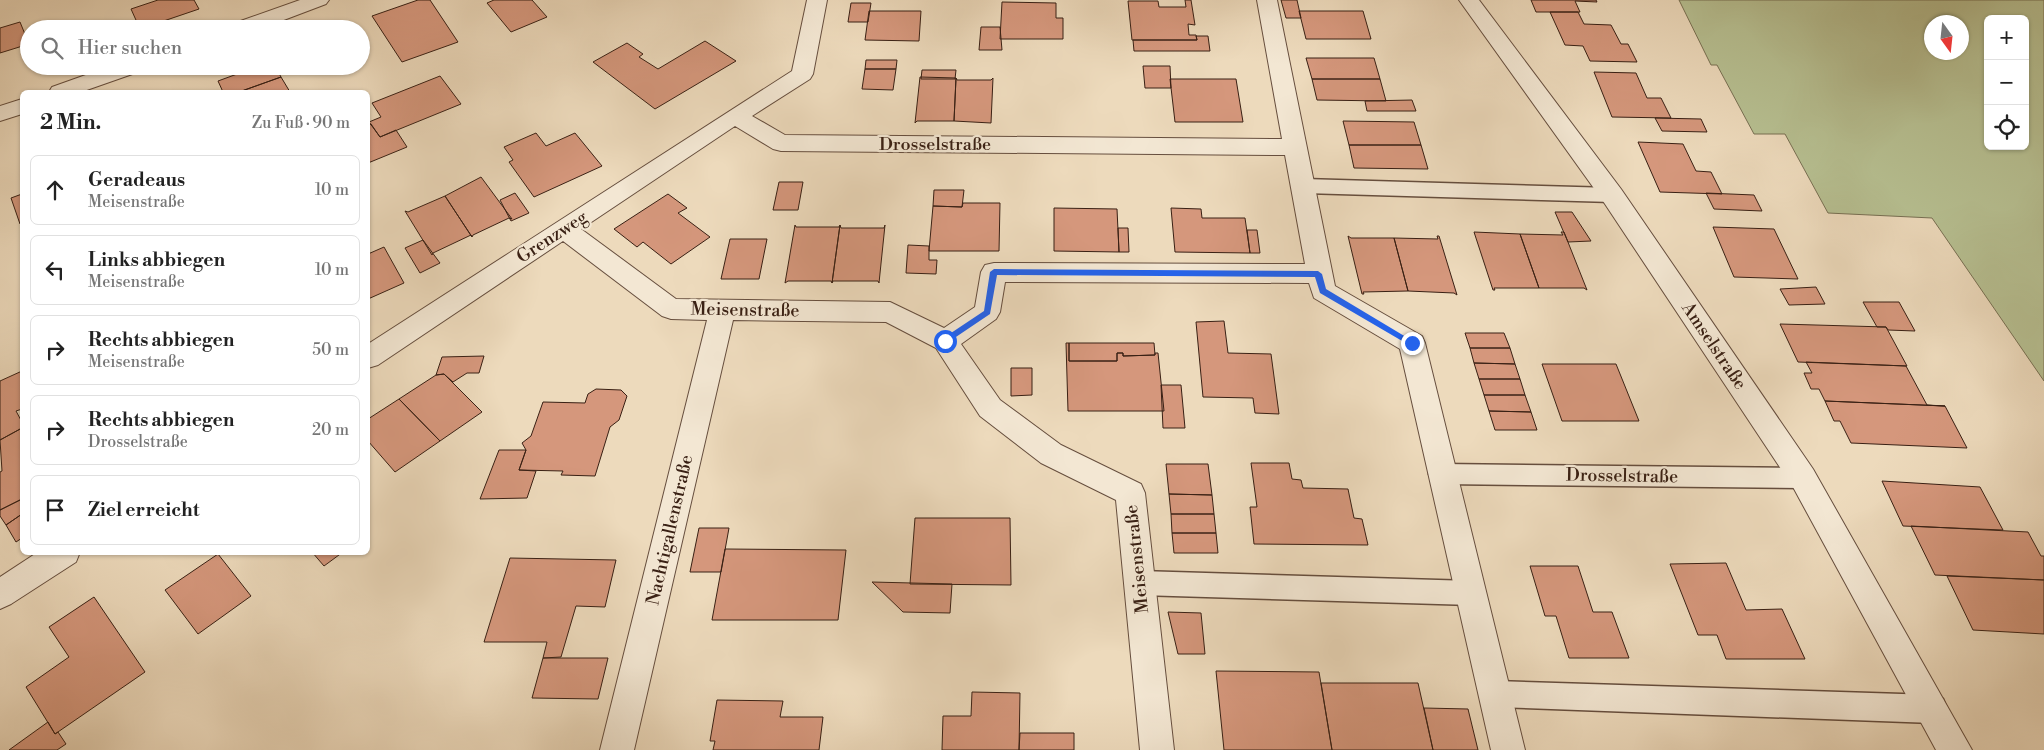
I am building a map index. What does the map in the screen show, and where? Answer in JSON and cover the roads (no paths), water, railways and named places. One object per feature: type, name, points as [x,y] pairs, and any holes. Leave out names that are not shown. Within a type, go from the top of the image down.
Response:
[{"type":"street","points":[[263,20],[319,0]]},
{"type":"street","points":[[735,116],[802,74],[817,0]]},
{"type":"street","points":[[1267,0],[1304,186],[1318,274],[1323,290],[1412,343],[1441,474],[1472,593],[1508,750]]},
{"type":"street","name":"Amselstraße","points":[[1470,0],[1612,195],[1803,478],[1955,750]]},
{"type":"street","points":[[66,90],[108,75]]},
{"type":"street","points":[[0,114],[20,107]]},
{"type":"street","name":"Drosselstraße","points":[[735,116],[781,143],[1296,147]]},
{"type":"street","name":"Grenzweg","points":[[370,357],[735,116]]},
{"type":"street","name":"Meisenstraße","points":[[564,229],[671,309],[890,312],[945,341],[990,408],[1052,454],[1130,493],[1157,750]]},
{"type":"street","points":[[945,341],[988,312],[994,272],[1318,274]]},
{"type":"street","name":"Nachtigallenstraße","points":[[617,750],[722,311]]},
{"type":"street","points":[[0,594],[60,555]]},
{"type":"lane","points":[[1304,186],[1612,195]]},
{"type":"lane","name":"Drosselstraße","points":[[1441,474],[1803,478]]},
{"type":"lane","points":[[1140,583],[1472,593]]},
{"type":"lane","points":[[1496,694],[1933,709]]}]
